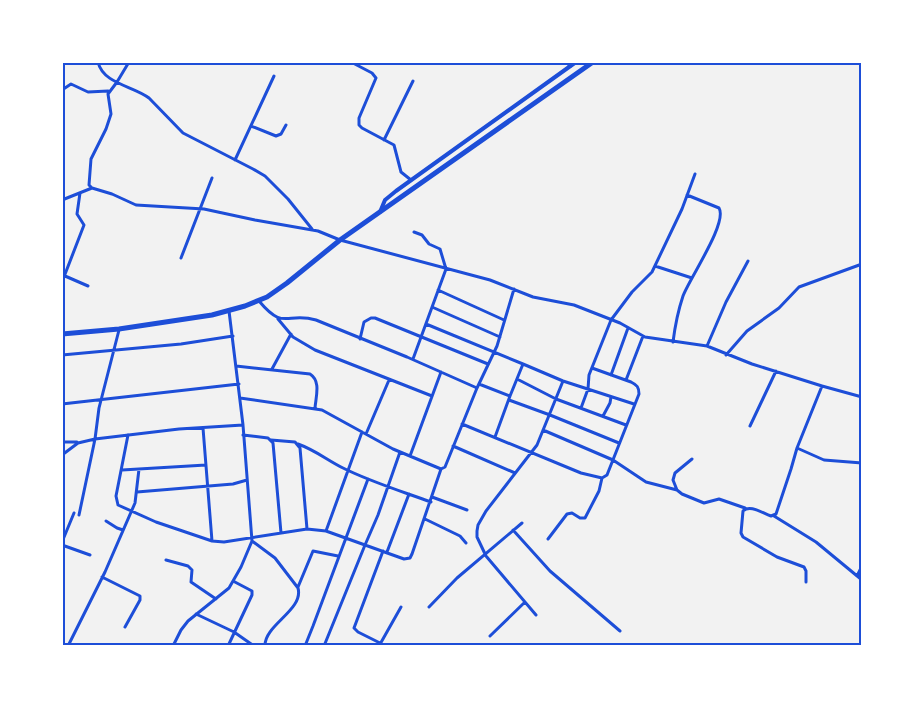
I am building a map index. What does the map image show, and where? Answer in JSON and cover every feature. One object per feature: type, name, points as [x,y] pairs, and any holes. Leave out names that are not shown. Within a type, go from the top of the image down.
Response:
[{"type":"highway","points":[[62,334],[119,329],[194,318],[229,311],[259,301],[281,288],[340,240],[593,62]]},
{"type":"street","points":[[98,62],[101,71],[118,82],[144,93],[183,133],[253,169],[275,185],[313,230]]},
{"type":"street","points":[[62,90],[71,84],[88,92],[108,91],[118,82],[130,62]]},
{"type":"street","points":[[351,62],[375,75],[376,82],[360,118],[359,125],[395,147],[401,172],[411,180]]},
{"type":"street","points":[[565,62],[572,66]]},
{"type":"street","points":[[380,212],[385,200],[411,180],[576,62]]},
{"type":"street","points":[[235,160],[274,76]]},
{"type":"street","points":[[384,140],[413,81]]},
{"type":"street","points":[[92,188],[90,185],[91,159],[106,130],[111,114],[108,91]]},
{"type":"street","points":[[251,126],[276,136],[280,134],[286,125]]},
{"type":"street","points":[[582,408],[588,389],[589,375],[611,320],[632,292],[649,277],[695,174]]},
{"type":"street","points":[[181,258],[212,178]]},
{"type":"street","points":[[62,200],[92,188],[112,194],[136,205],[211,210],[313,230],[340,240],[490,280],[533,297],[574,305],[656,340],[707,346],[776,371],[862,397]]},
{"type":"street","points":[[62,282],[84,225],[77,214],[80,193]]},
{"type":"street","points":[[672,342],[683,296],[706,255],[721,214],[719,208],[687,195]]},
{"type":"street","points":[[413,359],[446,269],[440,249],[429,244],[422,235],[414,232]]},
{"type":"street","points":[[707,346],[726,302],[748,261]]},
{"type":"street","points":[[726,354],[746,331],[779,308],[798,287],[862,264]]},
{"type":"street","points":[[655,266],[692,278]]},
{"type":"street","points":[[65,276],[88,286]]},
{"type":"street","points":[[128,435],[116,502],[120,507],[156,522],[212,541],[224,542],[252,539],[307,529],[326,530],[404,559],[410,558],[441,469],[445,467],[477,388],[494,352],[514,289]]},
{"type":"street","points":[[438,290],[504,320]]},
{"type":"street","points":[[259,301],[269,313],[278,318],[298,341],[326,356],[432,396]]},
{"type":"street","points":[[432,307],[500,336]]},
{"type":"street","points":[[174,646],[181,630],[196,614],[224,593],[233,581],[252,539],[239,384],[229,311]]},
{"type":"street","points":[[278,318],[311,318],[413,359],[477,388]]},
{"type":"street","points":[[360,338],[364,322],[371,318],[488,364]]},
{"type":"street","points":[[426,324],[563,381],[634,404]]},
{"type":"street","points":[[611,375],[628,328]]},
{"type":"street","points":[[80,515],[101,399],[119,329]]},
{"type":"street","points":[[272,370],[291,334]]},
{"type":"street","points":[[62,355],[181,344],[233,336]]},
{"type":"street","points":[[626,380],[643,336]]},
{"type":"street","points":[[495,438],[522,364]]},
{"type":"street","points":[[236,366],[304,373],[314,377],[317,382],[315,408]]},
{"type":"street","points":[[548,539],[567,514],[572,513],[580,518],[585,518],[599,491],[602,478],[607,475],[639,394],[638,387],[635,384],[592,368]]},
{"type":"street","points":[[750,426],[776,371]]},
{"type":"street","points":[[410,456],[441,372]]},
{"type":"street","points":[[516,379],[556,399],[626,425]]},
{"type":"street","points":[[326,530],[348,470],[389,380]]},
{"type":"street","points":[[536,615],[485,554],[477,537],[478,525],[515,473],[538,445],[563,381]]},
{"type":"street","points":[[62,404],[239,384]]},
{"type":"street","points":[[479,384],[619,443]]},
{"type":"street","points":[[774,516],[792,469],[797,448],[822,386]]},
{"type":"street","points":[[603,416],[611,397]]},
{"type":"street","points":[[240,398],[315,408],[329,413],[400,452],[441,469]]},
{"type":"street","points":[[62,442],[78,443],[128,435],[242,424]]},
{"type":"street","points":[[462,424],[582,473],[602,478]]},
{"type":"street","points":[[203,428],[212,541]]},
{"type":"street","points":[[543,430],[613,460],[646,482],[677,490],[704,503],[718,499],[774,516],[816,542],[862,580]]},
{"type":"street","points":[[244,435],[295,442],[315,450],[348,470],[388,486],[409,494],[467,510]]},
{"type":"street","points":[[271,440],[281,533]]},
{"type":"street","points":[[62,455],[78,443]]},
{"type":"street","points":[[298,444],[300,448],[307,529]]},
{"type":"street","points":[[453,446],[515,473]]},
{"type":"street","points":[[797,448],[824,460],[862,463]]},
{"type":"street","points":[[324,646],[378,515],[400,452]]},
{"type":"street","points":[[677,490],[673,480],[675,473],[692,458]]},
{"type":"street","points":[[122,470],[206,465]]},
{"type":"street","points":[[68,646],[102,577],[131,511],[137,492],[139,469]]},
{"type":"street","points":[[304,646],[314,626],[368,478]]},
{"type":"street","points":[[137,492],[233,484],[247,480]]},
{"type":"street","points":[[401,607],[380,644],[354,628],[409,494]]},
{"type":"street","points":[[745,508],[743,511],[741,535],[777,557],[804,567],[806,570],[806,582]]},
{"type":"street","points":[[74,513],[62,544],[90,556]]},
{"type":"street","points":[[424,519],[460,536],[466,543]]},
{"type":"street","points":[[106,521],[123,530]]},
{"type":"street","points":[[428,607],[522,522]]},
{"type":"street","points":[[513,530],[550,570],[620,631]]},
{"type":"street","points":[[252,539],[275,558],[298,588]]},
{"type":"street","points":[[259,646],[265,641],[298,598],[298,588],[313,550],[338,556]]},
{"type":"street","points":[[166,560],[190,568],[191,582],[216,599]]},
{"type":"street","points":[[857,576],[862,566]]},
{"type":"street","points":[[102,577],[140,596],[140,600],[125,627]]},
{"type":"street","points":[[228,646],[252,591],[233,581]]},
{"type":"street","points":[[490,636],[525,602]]},
{"type":"street","points":[[196,614],[234,632],[254,646]]},
{"type":"street","points":[[265,641],[265,646]]}]
